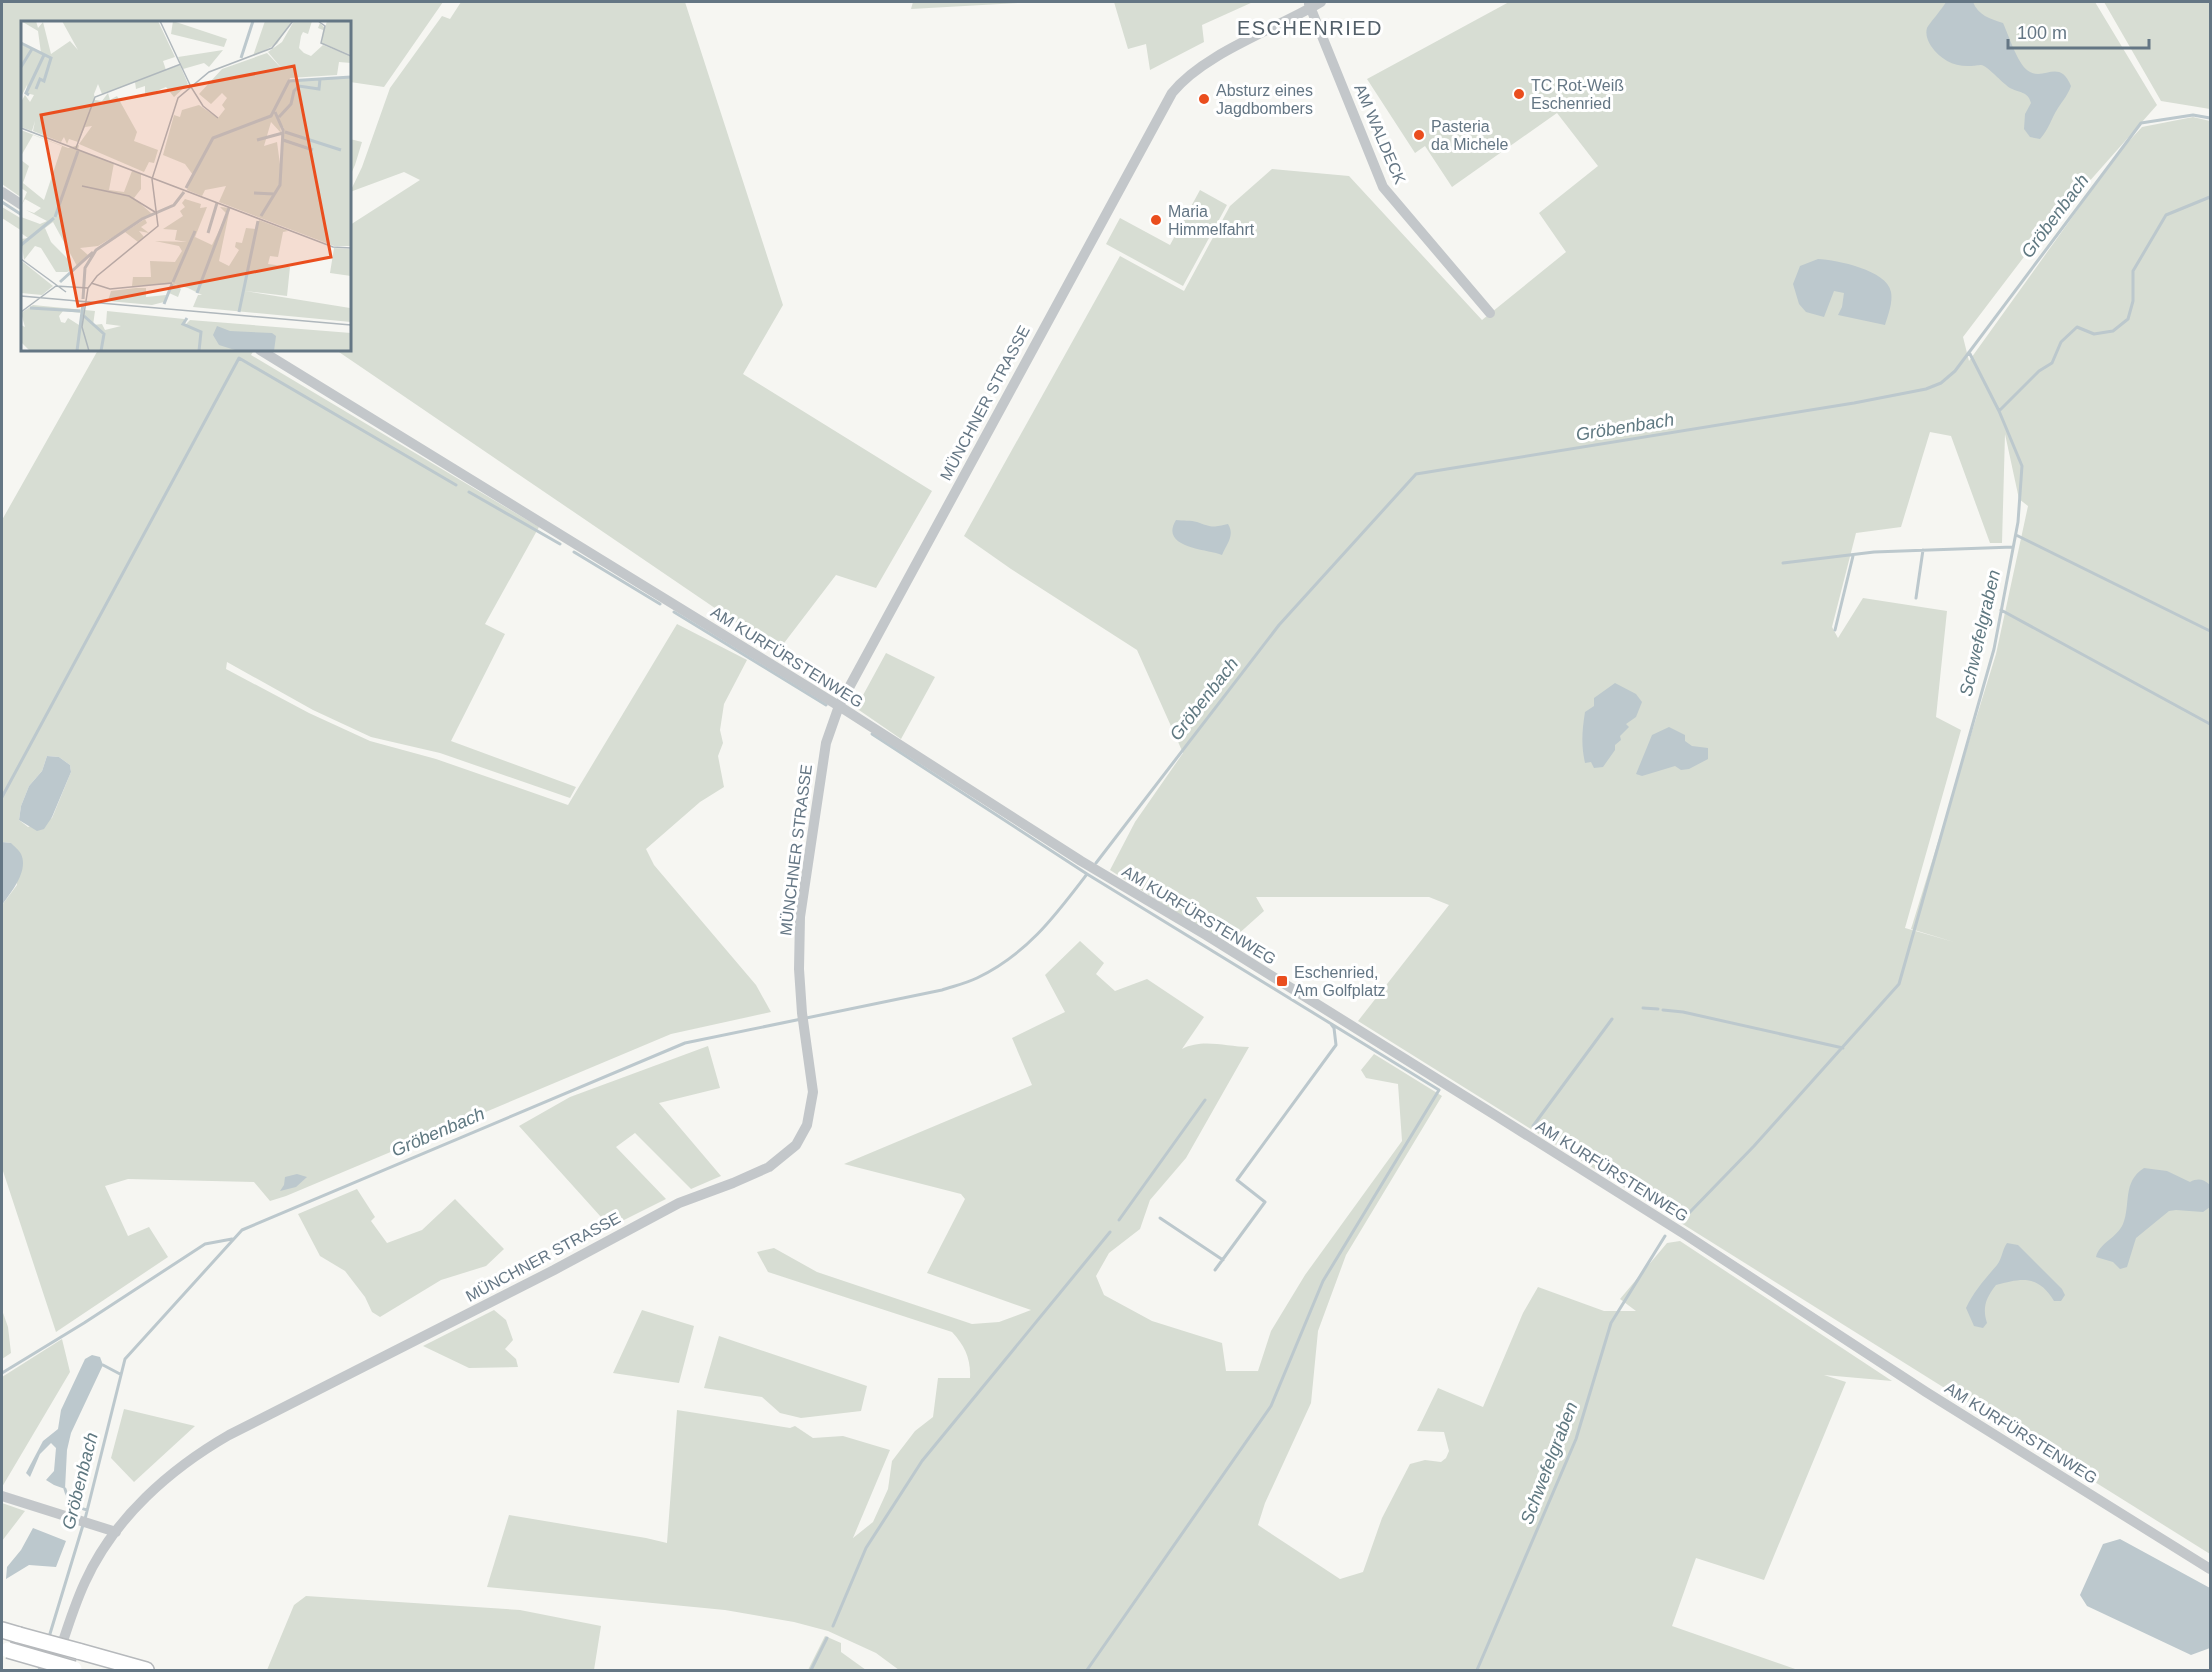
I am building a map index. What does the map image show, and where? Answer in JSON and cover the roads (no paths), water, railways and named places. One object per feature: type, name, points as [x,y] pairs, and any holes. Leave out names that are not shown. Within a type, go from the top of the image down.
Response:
[{"type":"highway","points":[[2,1630],[146,1671]]},
{"type":"highway","points":[[5,1649],[76,1670]]},
{"type":"street","name":"MÜNCHNER STRASSE","points":[[54,1671],[73,1610],[86,1580],[116,1532],[168,1476],[188,1460],[229,1435],[554,1270],[649,1218],[679,1203],[751,1175],[783,1157],[796,1146],[812,1109],[813,1092],[802,1013],[799,969],[800,917],[826,743],[842,709],[1172,93],[1182,80],[1197,69],[1309,5],[1321,2]]},
{"type":"street","name":"AM WALDECK","points":[[1309,5],[1383,187],[1490,312]]},
{"type":"street","points":[[2,192],[21,204]]},
{"type":"street","name":"AM KURFÜRSTENWEG","points":[[262,351],[842,709],[1081,861],[1206,935],[1686,1235],[1926,1392],[2211,1569]]},
{"type":"street","points":[[2,1496],[97,1524],[116,1532]]},
{"type":"waterway","name":"Gröbenbach","points":[[1096,863],[1279,625],[1416,474],[1854,403],[1926,389],[1941,383],[1955,371],[2141,123],[2193,115],[2210,118]]},
{"type":"waterway","points":[[1999,411],[2039,371],[2052,363],[2061,342],[2077,327],[2094,334],[2113,331],[2128,319],[2133,301],[2133,271],[2166,215],[2210,197]]},
{"type":"waterway","points":[[2,202],[21,214]]},
{"type":"waterway","name":"Schwefelgraben","points":[[1689,1213],[1754,1146],[1899,984],[1994,649],[2018,522],[2022,466],[1999,411],[1969,352]]},
{"type":"waterway","points":[[2,797],[239,358],[456,485]]},
{"type":"waterway","points":[[469,492],[560,544]]},
{"type":"waterway","points":[[2016,535],[2210,631]]},
{"type":"waterway","points":[[1783,563],[1874,552],[2013,547]]},
{"type":"waterway","points":[[1916,598],[1923,550]]},
{"type":"waterway","points":[[574,552],[660,604]]},
{"type":"waterway","points":[[1835,630],[1853,556]]},
{"type":"waterway","points":[[2001,610],[2210,724]]},
{"type":"waterway","points":[[674,612],[826,705]]},
{"type":"waterway","points":[[872,734],[1087,874],[1439,1090],[1323,1281],[1271,1406],[1087,1670]]},
{"type":"waterway","name":"Gröbenbach","points":[[85,1519],[125,1359],[242,1230],[685,1043],[942,990],[973,980],[1011,958],[1039,933],[1087,874]]},
{"type":"waterway","points":[[1643,1008],[1658,1009]]},
{"type":"waterway","points":[[1663,1010],[1683,1012],[1843,1048]]},
{"type":"waterway","points":[[1533,1126],[1612,1019]]},
{"type":"waterway","points":[[1215,1270],[1265,1202],[1237,1180],[1336,1045],[1334,1028],[1331,1024]]},
{"type":"waterway","points":[[1119,1220],[1205,1100]]},
{"type":"waterway","points":[[1160,1218],[1223,1260]]},
{"type":"waterway","points":[[833,1626],[866,1548],[922,1461],[1110,1232]]},
{"type":"waterway","name":"Schwefelgraben","points":[[1477,1670],[1576,1439],[1611,1323],[1665,1236]]},
{"type":"waterway","points":[[2,1373],[205,1244],[232,1239]]},
{"type":"waterway","points":[[103,1365],[120,1374]]},
{"type":"waterway","points":[[65,1489],[73,1503],[87,1510]]},
{"type":"waterway","name":"Gröbenbach","points":[[49,1637],[83,1525]]},
{"type":"waterway","points":[[811,1670],[827,1638]]},
{"type":"waterway","name":"Gröbenbach","points":[[39,1670],[41,1663]]},
{"type":"place","name":"TC Rot-Weiß Eschenried","points":[[1519,94]]},
{"type":"place","name":"Absturz eines Jagdbombers","points":[[1204,99]]},
{"type":"place","name":"Pasteria da Michele","points":[[1419,135]]},
{"type":"place","name":"Maria Himmelfahrt","points":[[1156,220]]},
{"type":"place","name":"Eschenried, Am Golfplatz","points":[[1282,981]]},
{"type":"district","name":"ESCHENRIED","points":[[1310,28]]}]
